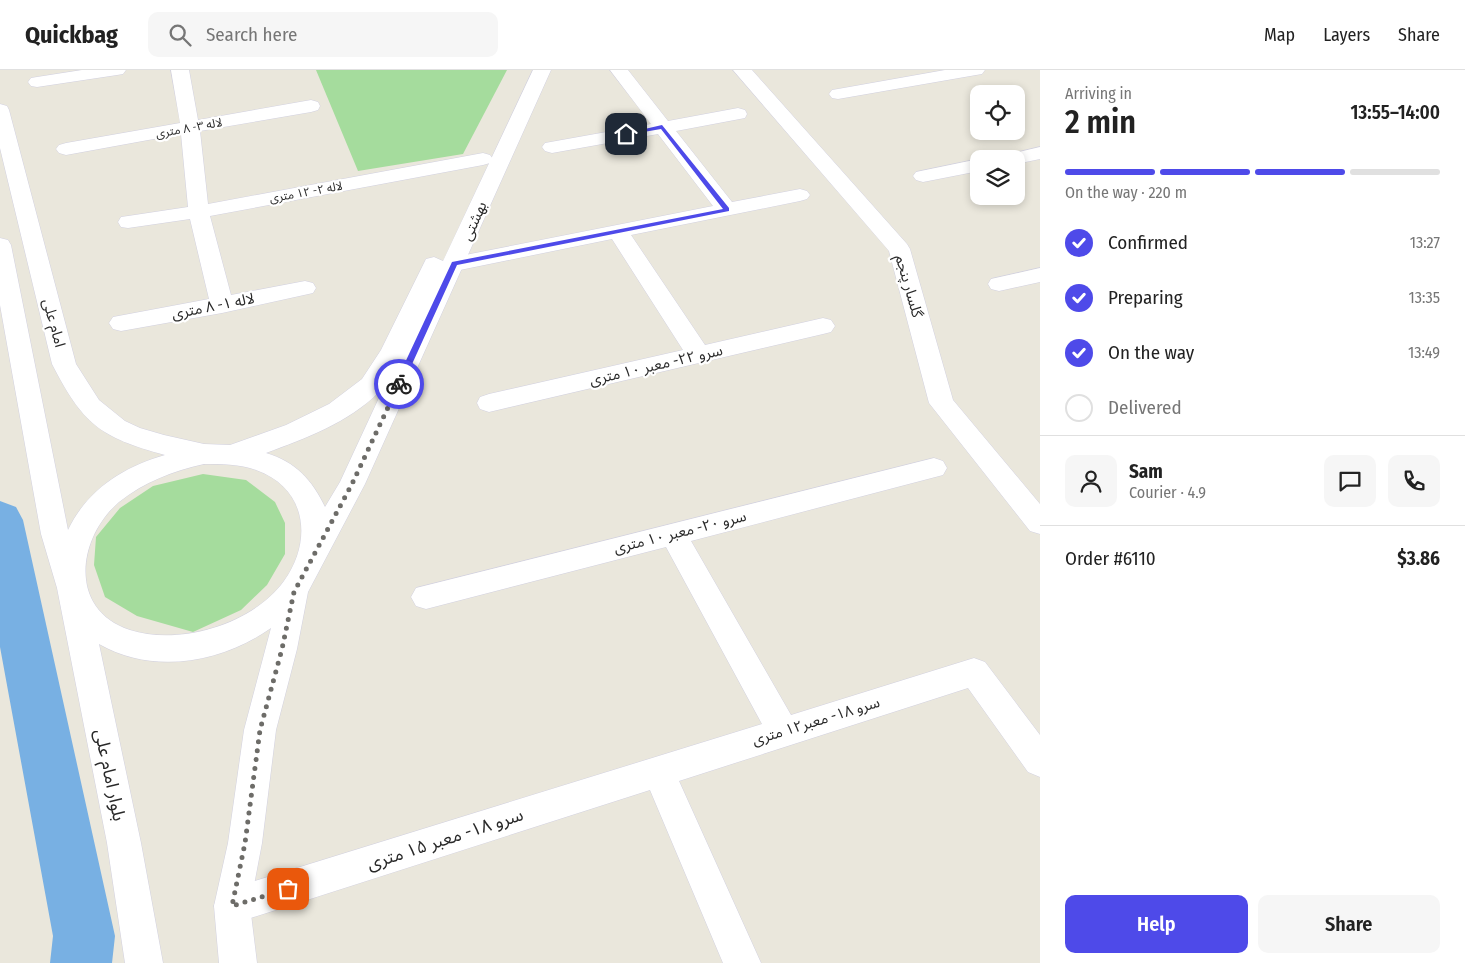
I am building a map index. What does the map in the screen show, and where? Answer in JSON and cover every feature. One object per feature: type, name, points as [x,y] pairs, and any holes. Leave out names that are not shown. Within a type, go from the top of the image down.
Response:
[{"type":"street","points":[[37,82],[117,70]]},
{"type":"street","points":[[180,70],[190,128],[199,212],[222,305]]},
{"type":"street","name":"بهشتی","points":[[234,454],[295,432],[338,412],[371,385],[392,351],[483,160],[523,70]]},
{"type":"street","name":"بهشتی","points":[[294,592],[352,484],[542,70]]},
{"type":"street","points":[[619,70],[727,210]]},
{"type":"street","name":"گلسار پنجم","points":[[742,70],[899,249],[941,403],[1040,523]]},
{"type":"street","points":[[838,94],[976,70]]},
{"type":"street","name":"لاله ۳- ۸ متری","points":[[66,148],[311,106]]},
{"type":"street","name":"امام علی","points":[[0,110],[64,364],[80,393],[106,422],[137,438],[204,454]]},
{"type":"street","points":[[552,147],[738,114]]},
{"type":"street","points":[[1025,157],[1040,154]]},
{"type":"street","name":"لاله ۲- ۱۲ متری","points":[[128,222],[199,212],[483,160]]},
{"type":"street","points":[[923,176],[970,167]]},
{"type":"street","points":[[454,264],[800,195]]},
{"type":"street","points":[[617,232],[700,355]]},
{"type":"street","points":[[0,246],[51,516],[72,588],[84,615],[110,636],[145,648],[186,649],[227,638],[265,618],[294,592]]},
{"type":"street","points":[[999,284],[1040,275]]},
{"type":"street","name":"لاله ۱- ۸ متری","points":[[121,323],[305,288]]},
{"type":"street","name":"سرو ۲۲- معبر ۱۰ متری","points":[[489,403],[823,326]]},
{"type":"street","points":[[72,588],[70,561],[79,535],[95,510],[117,488],[144,472],[174,460],[204,454],[234,454],[266,462],[292,478],[309,501],[316,529],[311,560]]},
{"type":"street","name":"سرو ۲۰- معبر ۱۰ متری","points":[[426,597],[934,468]]},
{"type":"street","points":[[673,534],[783,731]]},
{"type":"street","name":"بلوار امام علی","points":[[72,588],[124,843],[144,963]]},
{"type":"street","points":[[238,963],[232,906],[245,843],[260,730],[282,649],[294,592]]},
{"type":"street","name":"سرو ۱۸- معبر۱۲ متری","points":[[658,771],[974,672],[1040,761]]},
{"type":"street","points":[[658,771],[742,963]]},
{"type":"street","name":"سرو ۱۸- معبر ۱۵ متری","points":[[232,906],[658,771]]},
{"type":"green space","points":[[316,70],[507,70],[463,154],[358,171]]},
{"type":"green space","points":[[203,474],[246,480],[275,502],[285,523],[285,554],[267,585],[241,610],[193,632],[137,616],[105,597],[94,565],[96,537],[120,508],[153,486]]},
{"type":"waterway","points":[[0,520],[84,936],[81,963]]},
{"type":"way so far","points":[[288,889],[232,906],[245,843],[260,730],[282,649],[294,592],[352,484],[399,384]]},
{"type":"route","points":[[399,384],[454,264],[727,210],[662,127],[626,134]]}]
